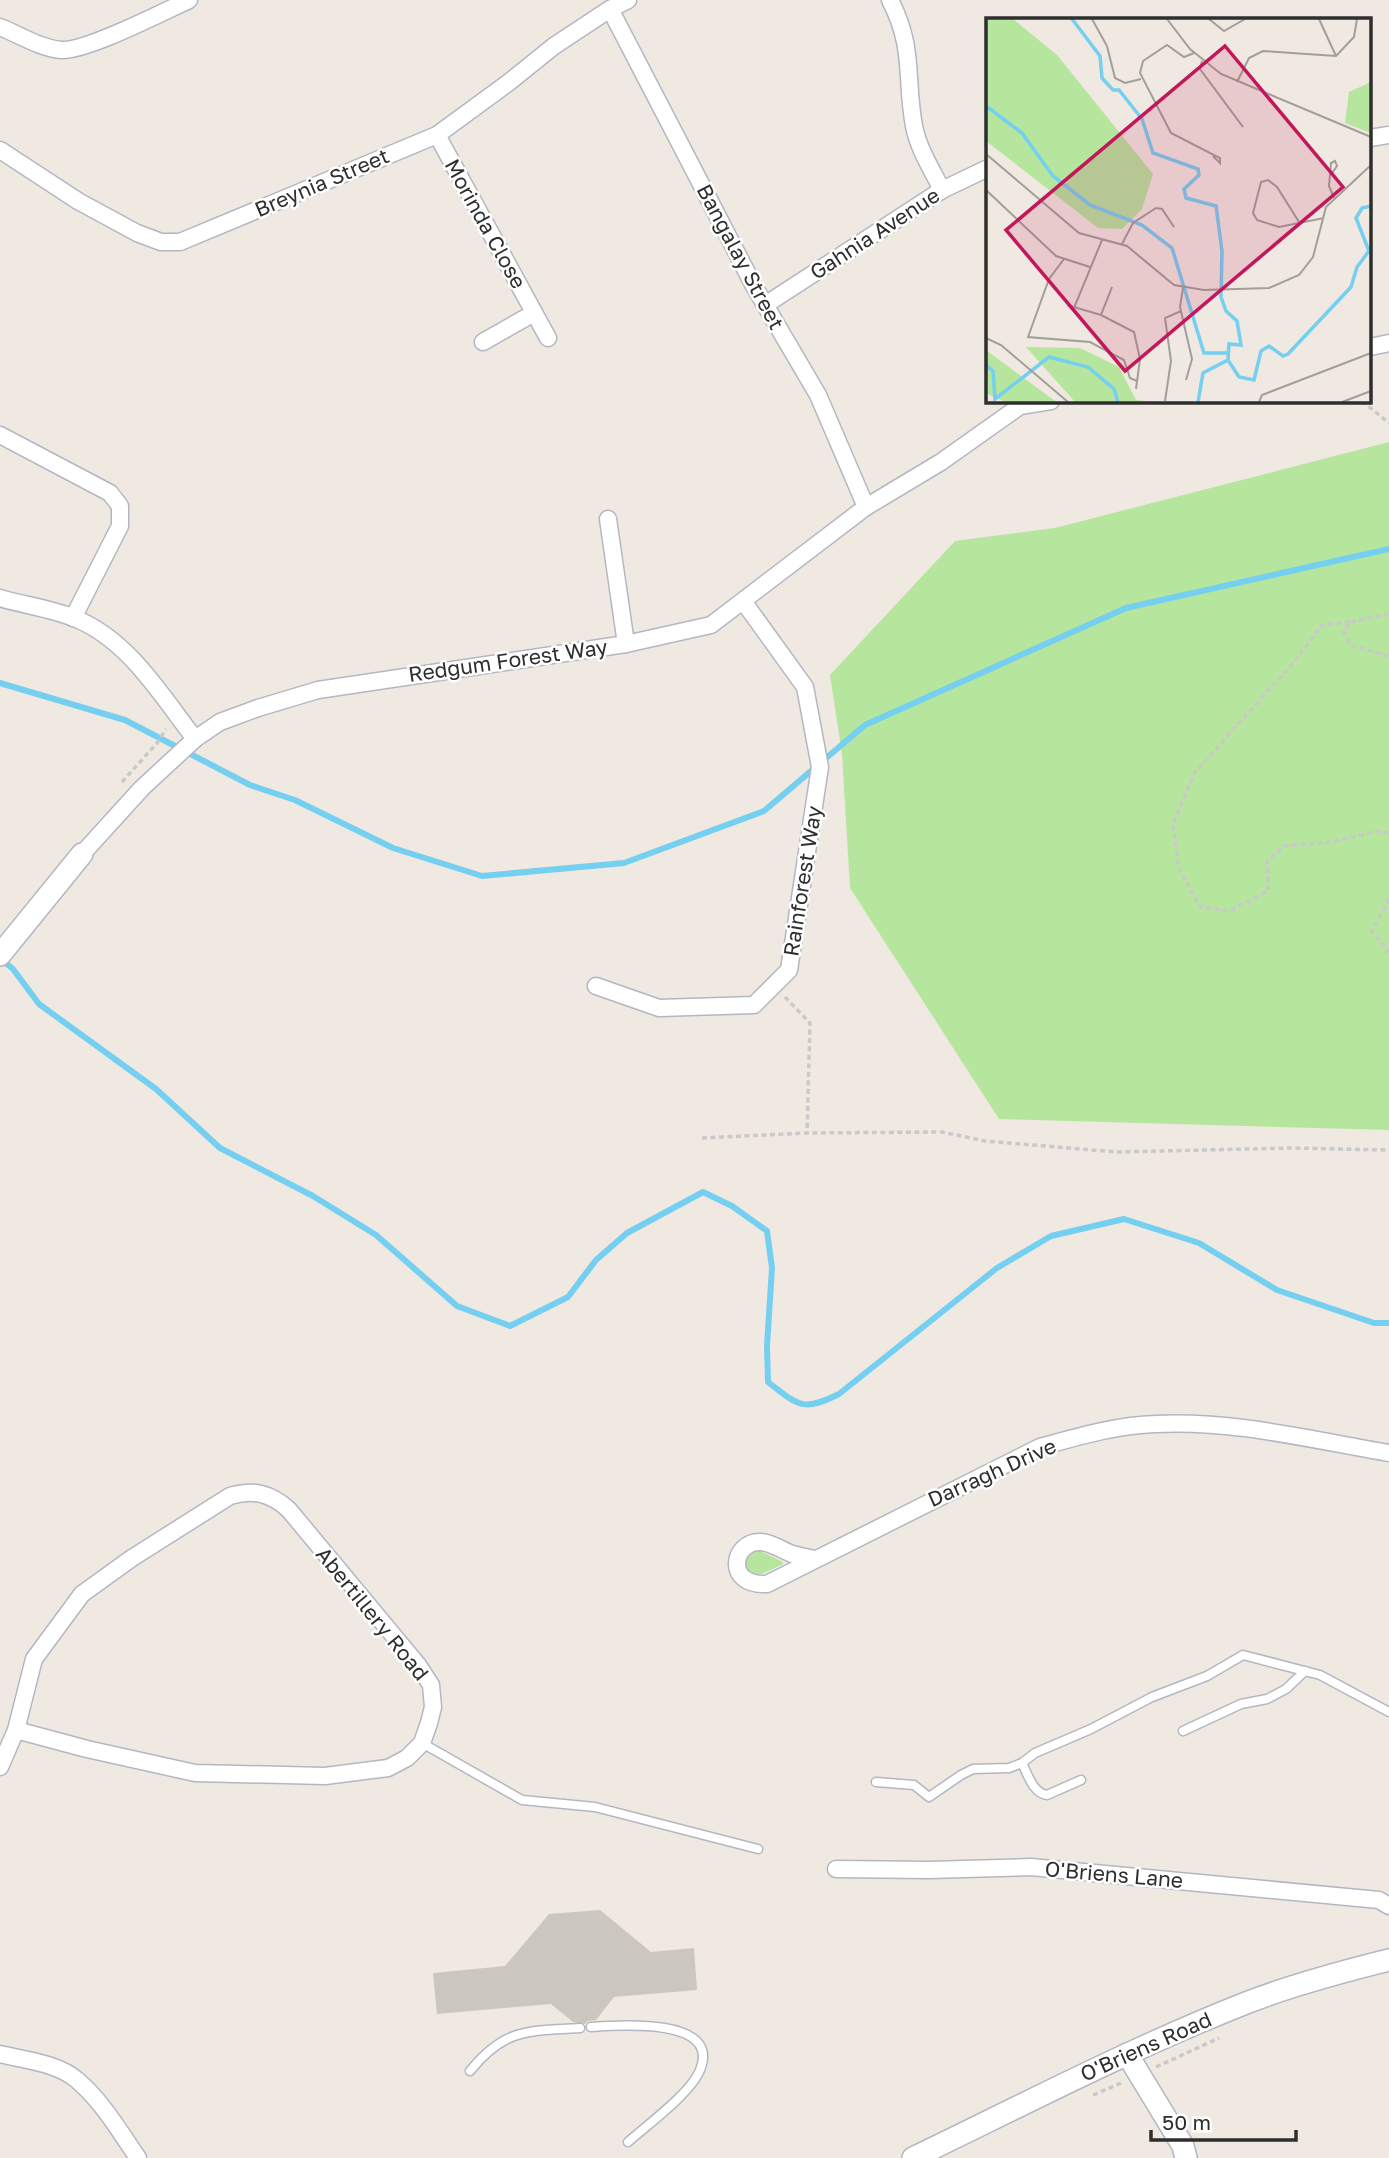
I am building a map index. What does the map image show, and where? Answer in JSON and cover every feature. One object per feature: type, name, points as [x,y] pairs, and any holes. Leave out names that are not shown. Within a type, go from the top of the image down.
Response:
[{"type":"street","points":[[0,27],[47,48],[65,51],[86,46],[189,0]]},
{"type":"street","name":"Breynia Street","points":[[0,150],[78,201],[137,233],[161,242],[180,242],[437,135],[554,46],[628,0]]},
{"type":"street","points":[[890,0],[903,28],[907,46],[914,127],[942,190]]},
{"type":"street","name":"Bangalay Street","points":[[610,9],[765,305],[818,395],[866,507]]},
{"type":"street","name":"Morinda Close","points":[[437,135],[548,338]]},
{"type":"street","name":"Gahnia Avenue","points":[[765,305],[942,190],[986,169]]},
{"type":"street","name":"Morinda Close","points":[[483,342],[534,313]]},
{"type":"street","name":"Redgum Forest Way","points":[[0,956],[82,854],[142,788],[195,739],[220,722],[318,690],[626,644],[711,625],[866,507],[941,462],[1020,406],[1045,402]]},
{"type":"street","points":[[0,435],[110,493],[120,506],[120,526],[74,618]]},
{"type":"street","points":[[608,520],[626,644]]},
{"type":"street","points":[[0,598],[74,618],[102,634],[128,654],[195,739]]},
{"type":"street","name":"Rainforest Way","points":[[596,986],[659,1008],[754,1005],[789,970],[820,767],[805,687],[743,601]]},
{"type":"street","name":"Darragh Drive","points":[[814,1559],[1040,1447],[1083,1435],[1154,1423],[1221,1425],[1389,1453]]},
{"type":"street","name":"Abertillery Road","points":[[16,1730],[34,1659],[82,1594],[219,1502],[244,1492],[260,1493],[278,1500],[289,1510],[418,1665],[430,1685],[433,1707],[422,1743]]},
{"type":"street","points":[[0,1767],[16,1730],[195,1773],[325,1776],[388,1768],[407,1758],[422,1743]]},
{"type":"street","name":"O'Briens Lane","points":[[836,1869],[1031,1867],[1379,1900],[1389,1906]]},
{"type":"street","name":"O'Briens Road","points":[[913,2158],[1127,2054],[1248,2002],[1323,1977],[1389,1960]]},
{"type":"street","points":[[0,2053],[54,2068],[77,2079],[106,2113],[138,2158]]},
{"type":"street","points":[[1127,2054],[1184,2147],[1186,2158]]},
{"type":"lane","points":[[876,1782],[914,1785],[929,1797],[961,1774],[973,1769],[1009,1768],[1022,1763],[1035,1753],[1091,1729],[1152,1697],[1207,1676],[1243,1655],[1305,1671],[1349,1689],[1389,1712]]},
{"type":"lane","points":[[1183,1731],[1241,1704],[1267,1699],[1286,1689],[1305,1671]]},
{"type":"lane","points":[[422,1743],[522,1800],[595,1807],[758,1849]]},
{"type":"lane","points":[[1022,1763],[1041,1795],[1046,1796],[1081,1780]]},
{"type":"lane","points":[[591,2026],[634,2023],[681,2031],[698,2043],[703,2057],[699,2072],[684,2092],[628,2142]]},
{"type":"lane","points":[[470,2071],[486,2052],[501,2041],[524,2032],[580,2028]]},
{"type":"path","points":[[1363,402],[1389,423]]},
{"type":"path","points":[[1389,614],[1321,625],[1294,662],[1195,772],[1173,824],[1179,869],[1200,907],[1230,911],[1268,891],[1268,862],[1283,846],[1331,842],[1378,831],[1389,834]]},
{"type":"path","points":[[1350,622],[1343,631],[1350,645],[1389,656]]},
{"type":"path","points":[[1389,900],[1372,931],[1389,953]]},
{"type":"path","points":[[774,985],[810,1023],[807,1133]]},
{"type":"path","points":[[702,1138],[807,1133],[942,1132],[985,1141],[1117,1152],[1291,1148],[1389,1150]]},
{"type":"path","points":[[1086,2098],[1226,2035]]},
{"type":"green space","points":[[1389,442],[1389,1130],[999,1119],[850,888],[842,754],[830,675],[955,541],[1055,528]]},
{"type":"green space","points":[[755,1551],[760,1551],[783,1564],[757,1576],[747,1571],[745,1559]]},
{"type":"building","points":[[600,1910],[651,1952],[694,1948],[697,1990],[614,1997],[596,2020],[585,2024],[573,2022],[551,2004],[437,2014],[433,1973],[505,1966],[549,1914]]},
{"type":"waterway","points":[[0,683],[125,720],[250,785],[295,800],[393,848],[482,876],[624,863],[764,811],[865,725],[1126,608],[1389,549]]},
{"type":"waterway","points":[[1,959],[13,969],[39,1004],[156,1089],[220,1148],[313,1196],[376,1235],[457,1306],[510,1326],[568,1297],[596,1260],[627,1233],[703,1192],[732,1206],[767,1231],[772,1268],[767,1346],[768,1382],[787,1397],[802,1404],[817,1403],[839,1394],[997,1268],[1051,1236],[1124,1219],[1199,1243],[1277,1290],[1374,1323],[1389,1323]]}]
